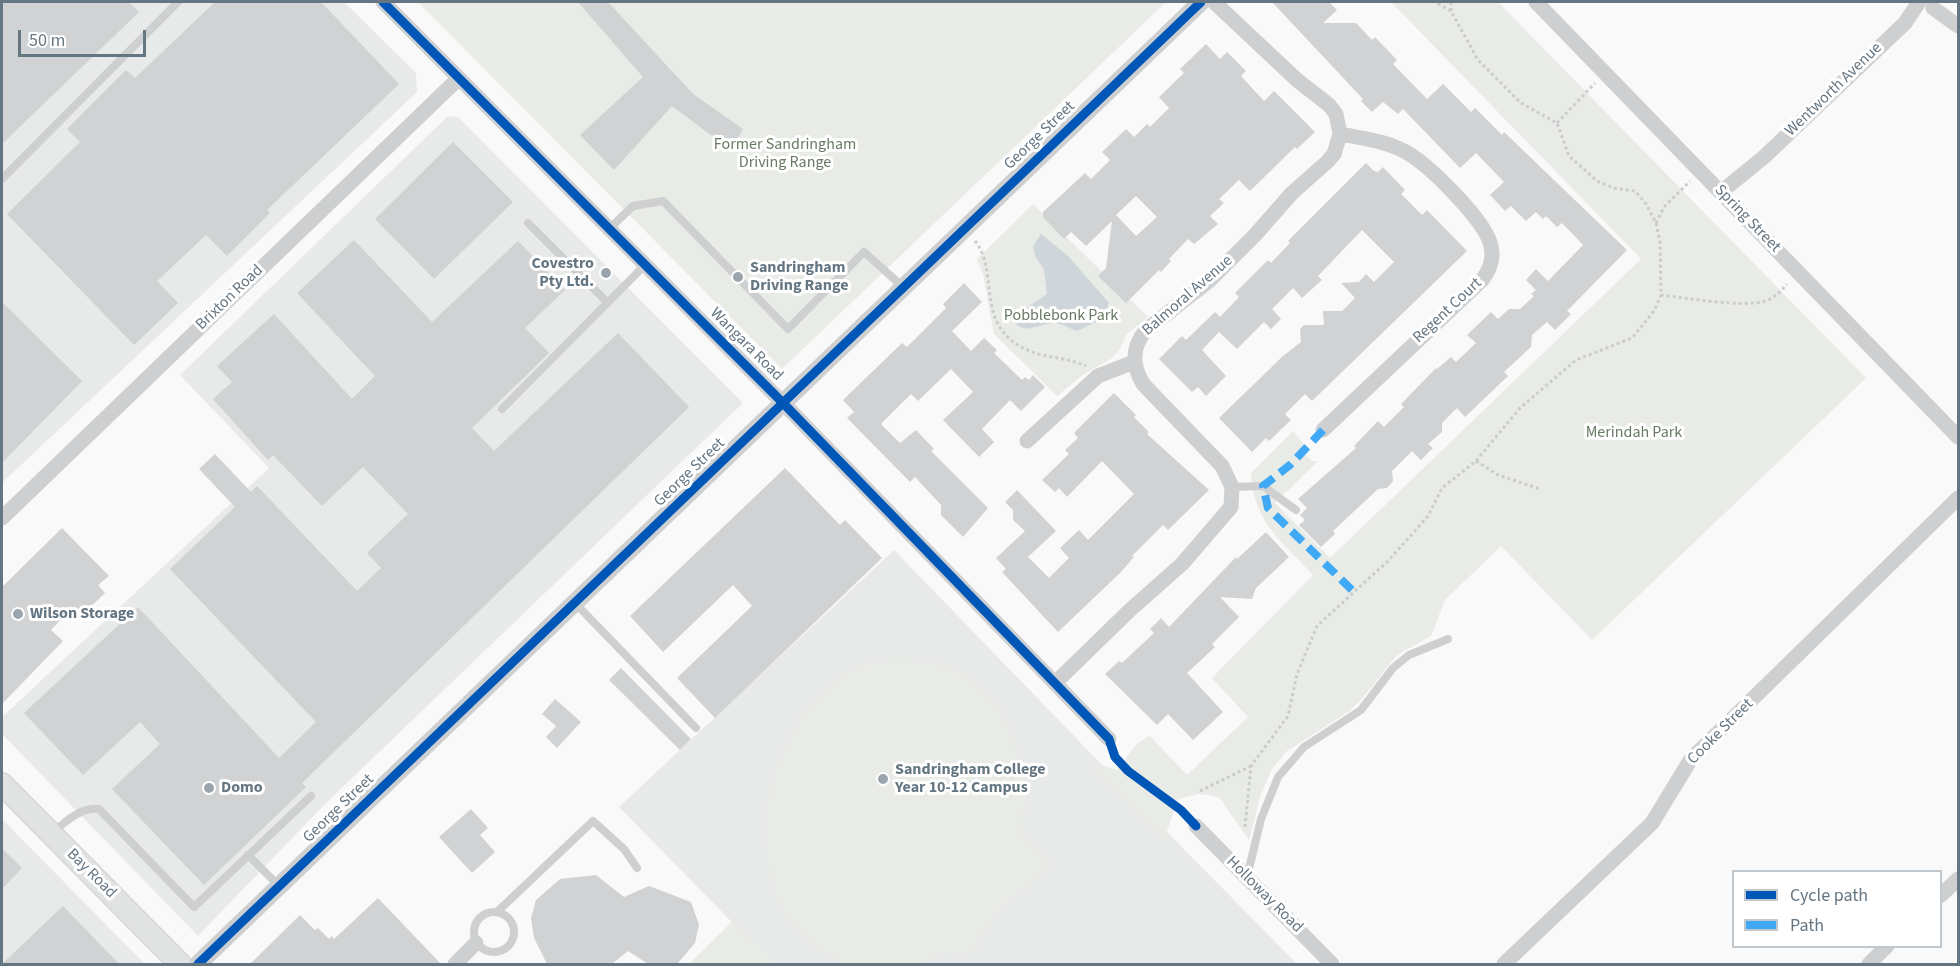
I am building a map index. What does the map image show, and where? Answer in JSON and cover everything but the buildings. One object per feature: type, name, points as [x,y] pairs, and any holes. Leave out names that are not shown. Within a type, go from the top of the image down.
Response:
[{"type":"main road","name":"Bay Road","points":[[2,784],[180,964]]},
{"type":"street","name":"Wangara Road","points":[[383,2],[783,403],[1108,739]]},
{"type":"street","name":"George Street","points":[[198,964],[1201,2]]},
{"type":"street","points":[[1214,2],[1296,80],[1329,105],[1336,114],[1340,134]]},
{"type":"street","name":"Spring Street","points":[[1536,2],[1959,436]]},
{"type":"street","points":[[1932,4],[1959,25]]},
{"type":"street","name":"Wentworth Avenue","points":[[1724,196],[1905,23],[1932,4]]},
{"type":"street","name":"Brixton Road","points":[[2,518],[459,78]]},
{"type":"street","name":"Balmoral Avenue","points":[[1134,363],[1141,337],[1210,280],[1255,235],[1292,193],[1334,156],[1340,134]]},
{"type":"street","name":"Regent Court","points":[[1323,430],[1482,280],[1487,274],[1492,256],[1491,245],[1480,223],[1417,159],[1394,147],[1340,134]]},
{"type":"street","points":[[1027,441],[1098,376],[1134,363],[1143,384],[1222,466],[1232,487],[1231,507],[1218,525],[1182,564],[1130,610],[1055,683]]},
{"type":"street","name":"Cooke Street","points":[[1504,964],[1652,823],[1691,759],[1956,503]]},
{"type":"street","name":"Holloway Road","points":[[1196,826],[1332,964]]},
{"type":"street","points":[[1942,895],[1959,879]]},
{"type":"street","points":[[455,964],[476,943]]},
{"type":"street","points":[[1869,964],[1885,948]]},
{"type":"lane","points":[[2,179],[178,2]]},
{"type":"lane","points":[[609,229],[633,206],[663,201],[788,329],[864,252],[904,288]]},
{"type":"lane","points":[[528,223],[606,302]]},
{"type":"lane","points":[[502,409],[645,265]]},
{"type":"lane","points":[[1232,487],[1263,486],[1296,510]]},
{"type":"lane","points":[[575,603],[696,728]]},
{"type":"lane","points":[[1246,878],[1261,819],[1278,777],[1304,747],[1361,710],[1393,668],[1409,655],[1448,639]]},
{"type":"lane","points":[[51,834],[73,816],[94,808],[99,809],[194,907],[311,796]]},
{"type":"lane","points":[[497,912],[510,920],[514,934],[513,941],[507,949],[493,953],[486,952],[476,943],[473,929],[476,922],[483,915],[497,912],[593,821],[624,849],[637,868]]},
{"type":"lane","points":[[248,855],[279,886]]},
{"type":"path","points":[[1435,2],[1451,10]]},
{"type":"path","points":[[1200,791],[1251,766],[1288,716],[1298,674],[1317,626],[1389,560],[1428,516],[1442,488],[1476,461],[1503,426],[1559,372],[1592,352],[1620,345],[1632,338],[1654,311],[1661,295],[1663,262],[1656,224],[1647,204],[1635,191],[1614,188],[1597,182],[1569,156],[1557,123],[1521,103],[1478,60],[1451,10],[1451,2]]},
{"type":"path","points":[[1557,123],[1605,72]]},
{"type":"path","points":[[1656,224],[1664,207],[1701,171]]},
{"type":"path","points":[[965,230],[980,247],[987,266],[986,284],[990,308],[1002,330],[1022,348],[1085,365],[1098,376]]},
{"type":"path","points":[[1661,295],[1731,302],[1765,302],[1777,296],[1798,272]]},
{"type":"path","points":[[1476,461],[1498,475],[1540,489]]},
{"type":"path","points":[[1244,838],[1251,766]]},
{"type":"shaded area","points":[[2,2],[344,2],[416,73],[417,92],[2,483]]},
{"type":"shaded area","points":[[448,116],[458,117],[743,403],[325,804],[198,936],[2,734],[2,717],[269,468],[180,375]]},
{"type":"shaded area","points":[[1041,234],[1068,256],[1109,303],[1102,319],[1077,331],[1054,323],[1022,328],[1013,320],[1016,315],[1047,294],[1044,269],[1036,258],[1033,246]]},
{"type":"shaded area","name":"Sandringham College Year 10-12 Campus","points":[[894,550],[1297,964],[773,964],[619,807]]},
{"type":"shaded area","points":[[2,819],[126,945],[145,964],[2,964]]},
{"type":"green space","name":"Former Sandringham Driving Range","points":[[418,2],[1166,2],[782,369]]},
{"type":"green space","name":"Merindah Park","points":[[1391,2],[1498,2],[1866,378],[1592,640],[1501,546],[1445,600],[1431,636],[1397,655],[1362,699],[1348,712],[1287,751],[1272,769],[1261,794],[1249,840],[1219,797],[1199,794],[1178,799],[1164,840],[1086,760],[1117,770],[1135,746],[1150,736],[1187,775],[1248,717],[1212,678],[1313,575],[1280,541],[1263,518],[1253,491],[1251,473],[1293,431],[1303,443],[1302,451],[1312,461],[1318,461],[1275,503],[1330,558],[1641,259]]},
{"type":"green space","name":"Pobblebonk Park","points":[[1033,204],[1148,317],[1127,334],[1120,349],[1111,359],[1084,374],[1057,396],[994,334],[983,274],[977,259]]},
{"type":"green space","points":[[896,658],[932,662],[955,670],[970,679],[997,707],[1010,726],[1028,792],[1020,830],[1025,840],[1050,864],[995,917],[978,942],[972,957],[944,953],[912,964],[880,966],[848,964],[824,953],[794,925],[775,890],[766,850],[768,807],[778,765],[796,726],[821,694],[852,670],[874,662]]},
{"type":"green space","points":[[732,922],[773,964],[689,964]]},
{"type":"marked path","points":[[1323,430],[1290,465],[1263,486],[1268,508],[1353,591]]},
{"type":"cycle path","points":[[383,2],[783,403],[1109,739],[1115,757],[1128,771],[1181,810],[1196,826]]},
{"type":"cycle path","points":[[198,964],[1201,2]]},
{"type":"place","name":"Covestro Pty Ltd.","points":[[606,273]]},
{"type":"place","name":"Sandringham Driving Range","points":[[738,277]]},
{"type":"place","name":"Wilson Storage","points":[[18,614]]},
{"type":"place","name":"Sandringham College Year 10-12 Campus","points":[[883,779]]},
{"type":"place","name":"Domo","points":[[209,788]]}]
